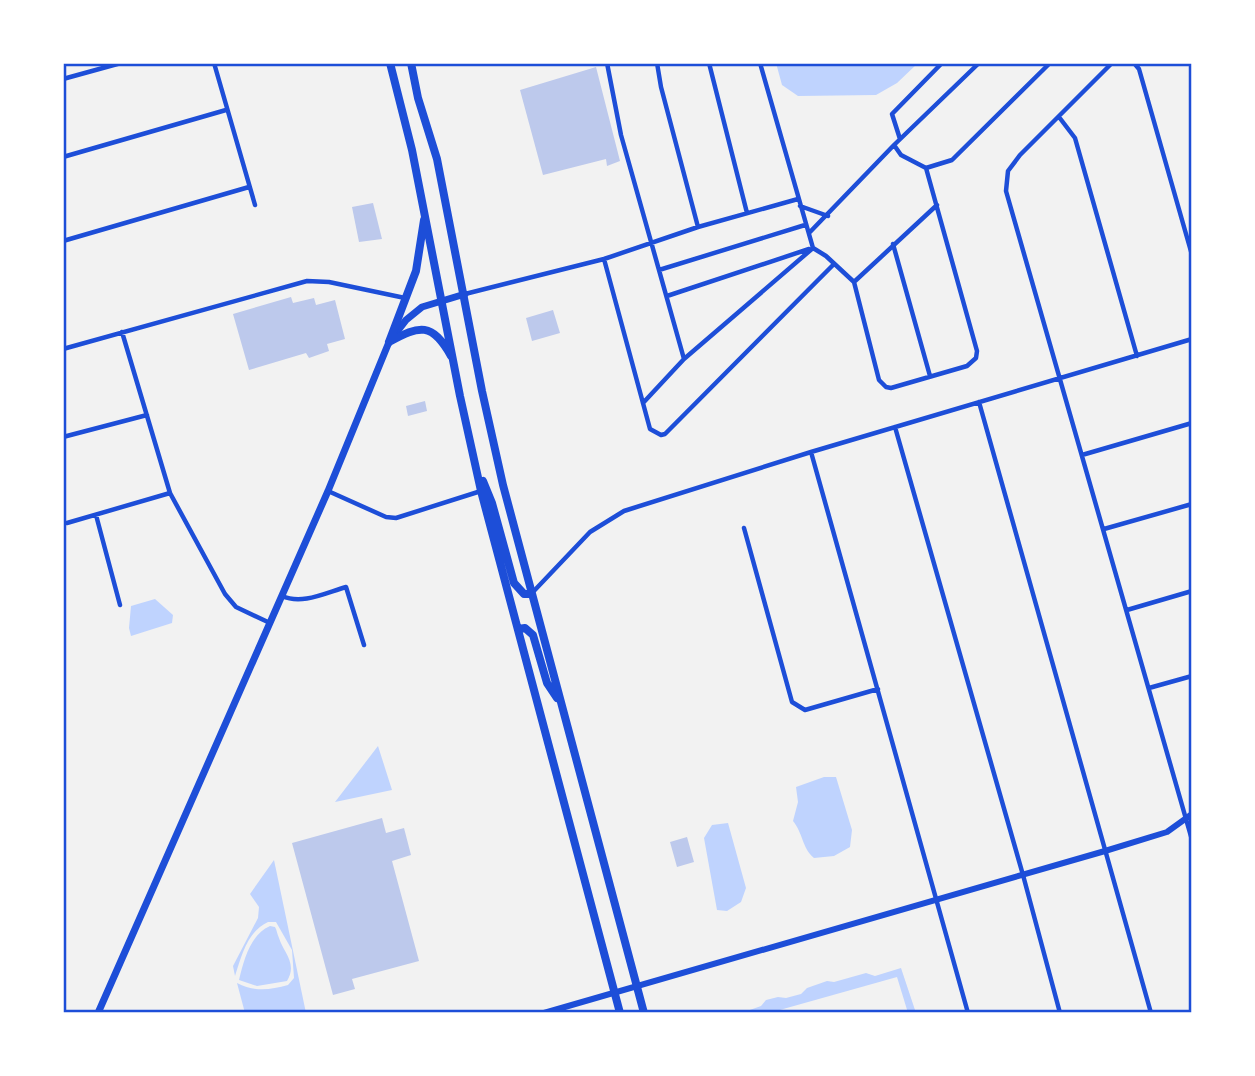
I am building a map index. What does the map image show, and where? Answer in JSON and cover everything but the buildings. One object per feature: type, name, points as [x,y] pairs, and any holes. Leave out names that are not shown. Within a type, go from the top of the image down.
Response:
[{"type":"highway","points":[[390,63],[425,210],[481,491],[620,1013]]},
{"type":"highway","points":[[404,63],[437,159],[492,441],[644,1013]]},
{"type":"highway","points":[[411,63],[418,98]]},
{"type":"highway","points":[[389,342],[416,271],[425,210]]},
{"type":"highway","points":[[389,342],[411,330],[429,330],[441,341],[454,361]]},
{"type":"highway","points":[[474,461],[492,503],[514,583],[524,594],[532,594]]},
{"type":"highway","points":[[517,629],[528,629],[533,635],[547,683],[561,703]]},
{"type":"main road","points":[[98,1013],[328,491],[389,342],[416,311],[465,294]]},
{"type":"street","points":[[63,79],[121,63]]},
{"type":"street","points":[[214,63],[255,205]]},
{"type":"street","points":[[607,63],[621,135],[684,359]]},
{"type":"street","points":[[657,63],[698,227]]},
{"type":"street","points":[[709,63],[747,213]]},
{"type":"street","points":[[760,63],[813,248],[854,282],[879,380],[891,388],[967,366],[976,358],[977,351],[926,168]]},
{"type":"street","points":[[900,139],[892,114],[942,63]]},
{"type":"street","points":[[810,232],[900,139],[979,63]]},
{"type":"street","points":[[894,145],[901,155],[926,168],[952,160],[1050,63]]},
{"type":"street","points":[[1112,63],[1020,155],[1007,171],[1006,191],[1149,688],[1189,817],[1192,840]]},
{"type":"street","points":[[1134,63],[1139,69],[1192,256]]},
{"type":"street","points":[[63,157],[226,110]]},
{"type":"street","points":[[1059,117],[1075,138],[1137,356]]},
{"type":"street","points":[[63,240],[249,187]]},
{"type":"street","points":[[465,294],[604,258],[698,227],[798,199]]},
{"type":"street","points":[[854,282],[937,205]]},
{"type":"street","points":[[800,206],[828,216]]},
{"type":"street","points":[[659,271],[805,225]]},
{"type":"street","points":[[893,244],[930,376]]},
{"type":"street","points":[[667,296],[813,248]]},
{"type":"street","points":[[643,403],[684,359],[813,248]]},
{"type":"street","points":[[604,258],[650,429],[657,435],[666,434],[834,264]]},
{"type":"street","points":[[63,349],[307,281],[329,282],[406,299]]},
{"type":"street","points":[[122,332],[170,493],[225,594],[236,607],[270,623]]},
{"type":"street","points":[[532,594],[590,532],[610,518],[638,505],[1192,339]]},
{"type":"street","points":[[979,402],[1151,1013]]},
{"type":"street","points":[[63,437],[147,415]]},
{"type":"street","points":[[1082,455],[1192,423]]},
{"type":"street","points":[[895,427],[1060,1013]]},
{"type":"street","points":[[811,452],[968,1013]]},
{"type":"street","points":[[328,491],[386,517],[396,518],[481,491]]},
{"type":"street","points":[[67,523],[170,493]]},
{"type":"street","points":[[1104,529],[1192,504]]},
{"type":"street","points":[[96,515],[120,605]]},
{"type":"street","points":[[744,528],[792,702],[806,710],[878,689]]},
{"type":"street","points":[[282,596],[293,601],[303,600],[346,587],[364,645]]},
{"type":"street","points":[[1127,610],[1192,591]]},
{"type":"street","points":[[1149,688],[1192,676]]},
{"type":"street","points":[[544,1013],[1105,851],[1167,832],[1189,817]]},
{"type":"water","points":[[776,63],[918,63],[897,83],[876,95],[798,96],[782,85]]},
{"type":"water","points":[[155,599],[173,615],[172,623],[131,636],[131,606]]},
{"type":"water","points":[[378,746],[392,790],[335,802]]},
{"type":"water","points":[[824,777],[836,777],[852,830],[850,847],[834,856],[814,858],[807,850],[793,821],[798,802],[796,787]]},
{"type":"water","points":[[728,823],[746,888],[741,902],[727,911],[717,910],[704,838],[712,825]]},
{"type":"water","points":[[274,860],[306,1013],[245,1013],[237,983],[250,988],[268,989],[288,985],[294,978],[292,950],[276,922],[261,926],[250,938],[235,976],[233,966],[258,918],[259,907],[250,894]]},
{"type":"water","points":[[270,926],[276,928],[289,958],[291,969],[287,981],[257,986],[239,980],[246,956],[257,935]]},
{"type":"water","points":[[901,968],[916,1013],[908,1013],[897,977],[769,1013],[747,1011],[761,1006],[766,1000],[801,994],[807,988],[827,981],[834,982],[866,973],[875,976]]}]
